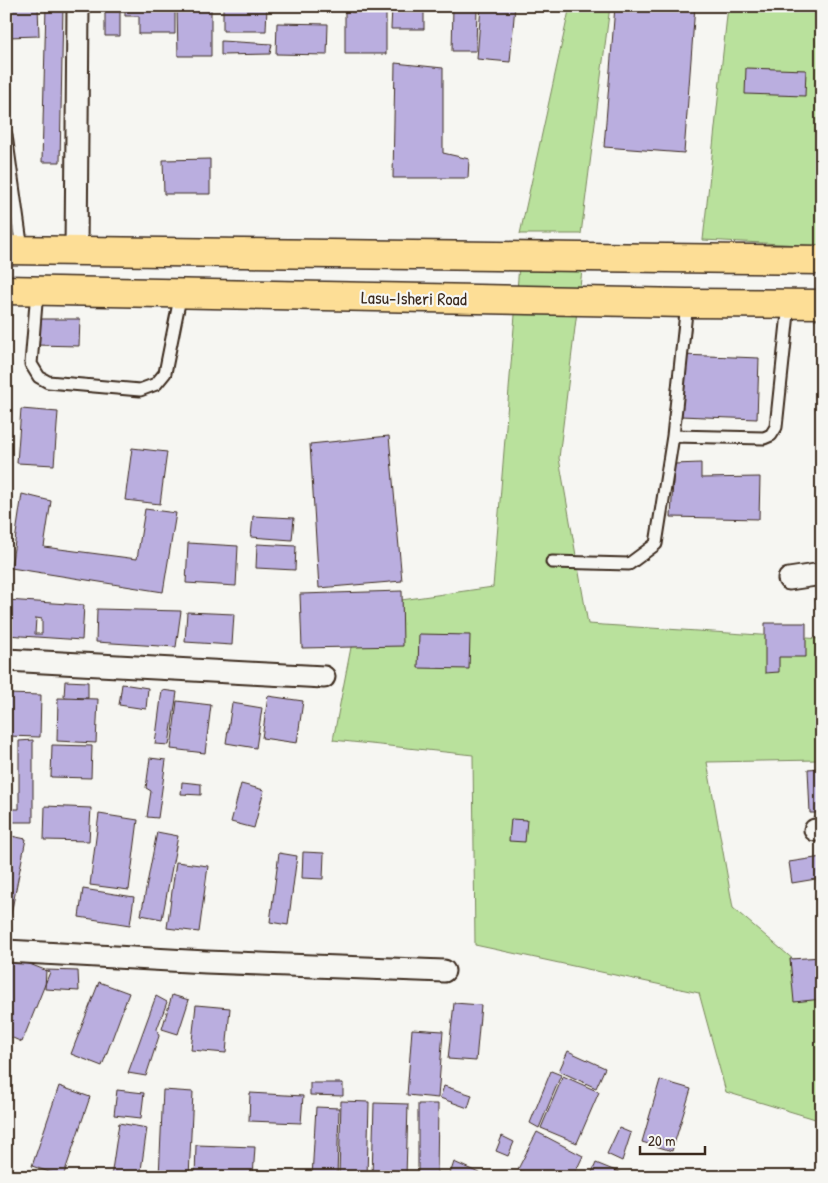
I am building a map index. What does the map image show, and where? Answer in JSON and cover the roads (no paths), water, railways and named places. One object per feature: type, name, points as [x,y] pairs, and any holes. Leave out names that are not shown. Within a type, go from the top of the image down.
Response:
[{"type":"main road","points":[[14,250],[822,260]]},
{"type":"main road","name":"Lasu-Isheri Road","points":[[6,290],[822,304]]},
{"type":"street","points":[[76,251],[78,6]]},
{"type":"street","points":[[789,579],[822,574]]},
{"type":"street","points":[[6,660],[324,677]]},
{"type":"street","points":[[6,952],[444,971]]},
{"type":"lane","points":[[6,135],[14,250]]},
{"type":"lane","points":[[37,290],[31,364],[39,377],[48,382],[140,390],[156,384],[165,373],[181,293]]},
{"type":"lane","points":[[552,562],[629,564],[656,544],[673,436],[687,303]]},
{"type":"lane","points":[[673,436],[764,438],[771,435],[776,427],[789,304]]}]
